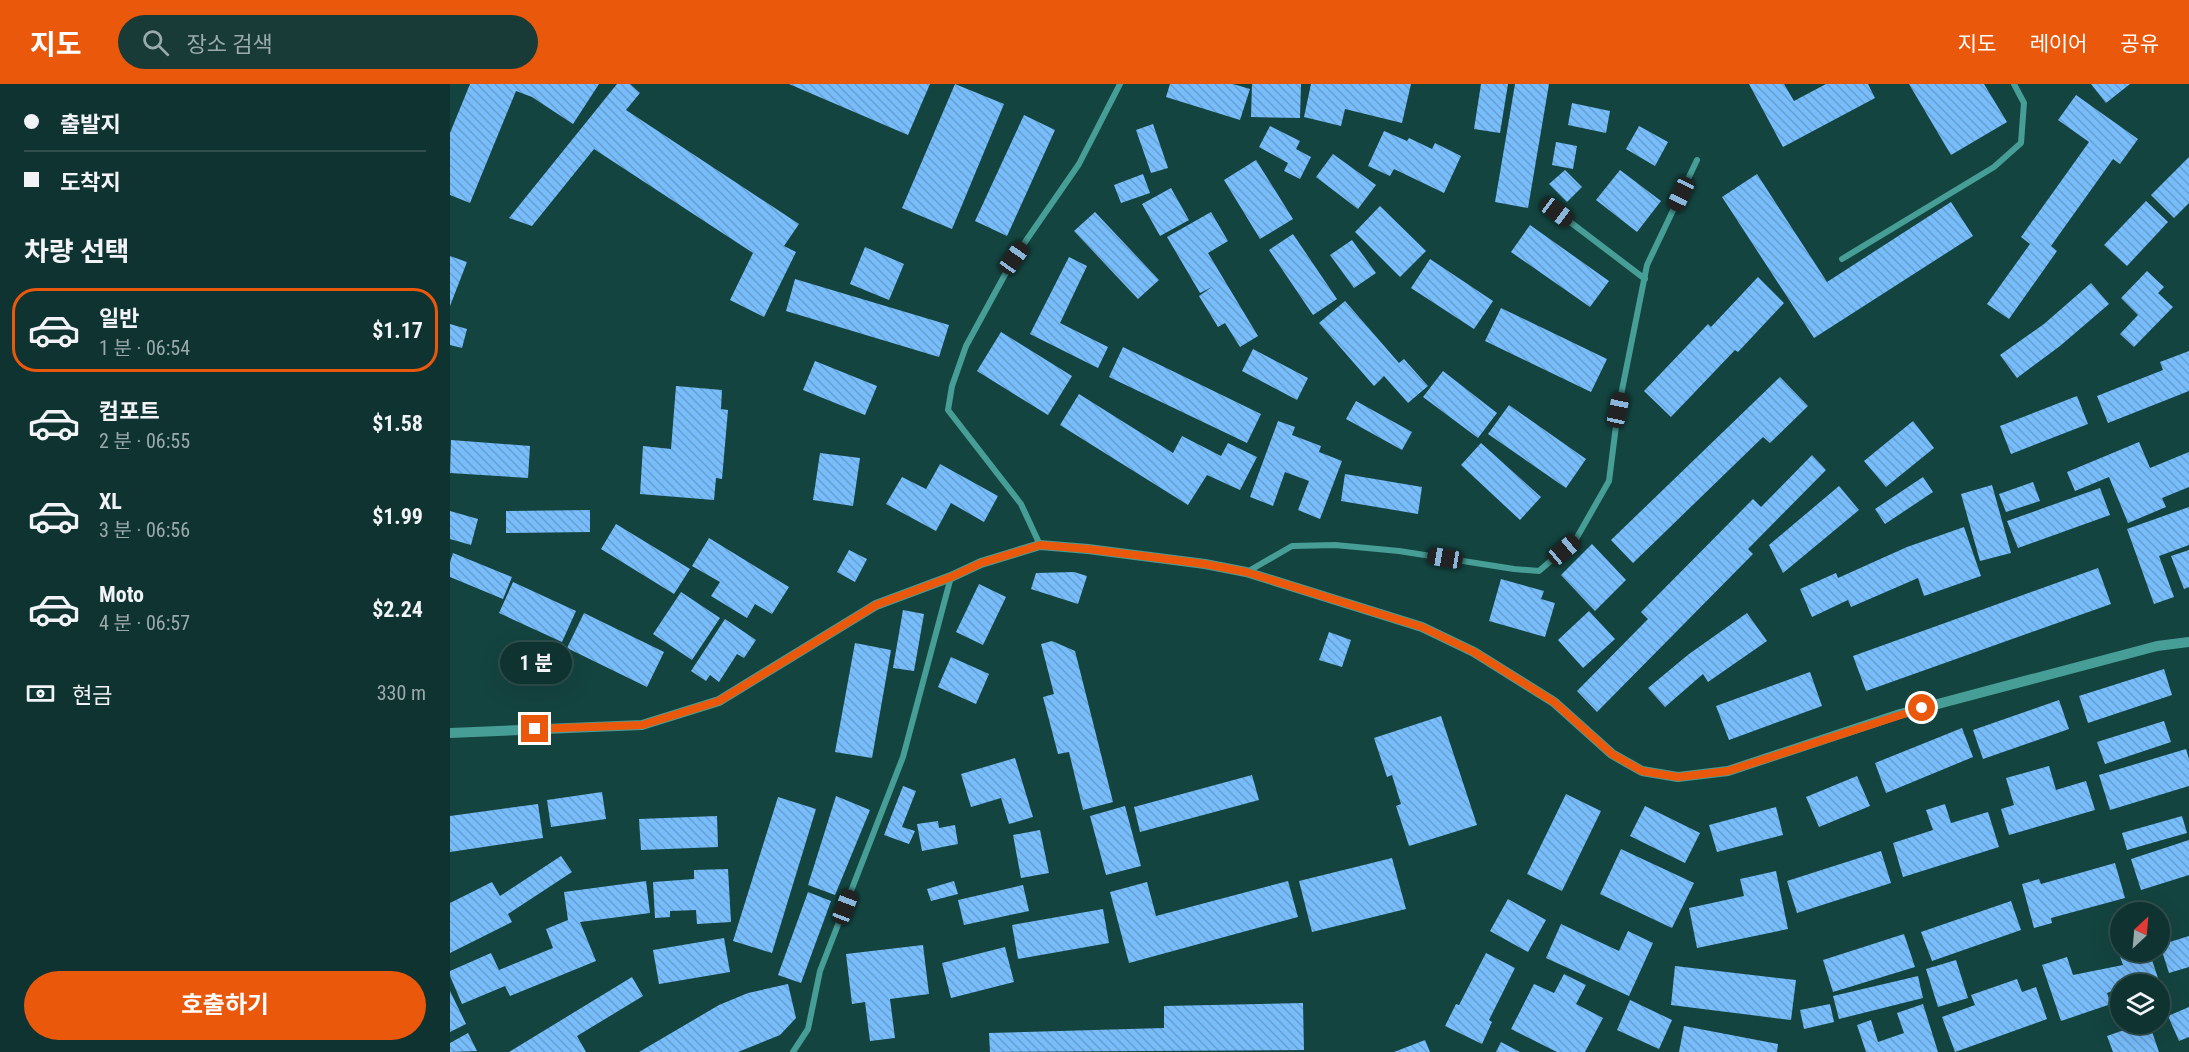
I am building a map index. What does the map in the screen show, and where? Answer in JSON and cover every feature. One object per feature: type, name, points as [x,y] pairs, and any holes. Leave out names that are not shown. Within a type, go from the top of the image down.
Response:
[{"type":"street","points":[[1040,545],[1021,504],[948,410],[952,386],[966,346],[1014,258],[1079,164],[1120,84]]},
{"type":"street","points":[[1842,259],[1994,167],[2020,143],[2024,103],[2014,84]]},
{"type":"street","points":[[1246,572],[1292,546],[1335,545],[1399,551],[1539,571],[1576,539],[1609,481],[1618,410],[1647,265],[1697,160]]},
{"type":"street","points":[[1557,212],[1645,279]]},
{"type":"street","points":[[450,733],[642,725],[719,701],[876,605],[951,577],[981,563],[1040,545],[1205,564],[1246,572],[1422,627],[1474,652],[1554,702],[1612,754],[1642,771],[1678,777],[1728,771],[1900,714],[2157,646],[2189,642]]},
{"type":"street","points":[[793,1052],[808,1029],[820,971],[903,757],[951,577]]},
{"type":"building","points":[[470,84],[599,84],[573,124],[532,97],[516,91],[470,203],[450,195],[450,133]]},
{"type":"building","points":[[617,84],[630,84],[640,93],[626,110],[799,224],[784,246],[796,252],[764,317],[730,300],[753,253],[594,149],[532,226],[509,218]]},
{"type":"building","points":[[789,84],[930,84],[908,135]]},
{"type":"building","points":[[955,84],[1004,104],[952,229],[902,208]]},
{"type":"building","points":[[1170,84],[1233,84],[1250,89],[1240,120],[1166,97]]},
{"type":"building","points":[[1252,84],[1301,84],[1300,118],[1251,117]]},
{"type":"building","points":[[1311,84],[1411,84],[1402,123],[1345,109],[1341,126],[1304,117]]},
{"type":"building","points":[[1481,84],[1508,84],[1500,133],[1474,129]]},
{"type":"building","points":[[1515,84],[1549,84],[1528,208],[1495,202]]},
{"type":"building","points":[[1749,84],[1784,84],[1794,101],[1826,84],[1868,84],[1875,98],[1783,147]]},
{"type":"building","points":[[1909,84],[1984,84],[2007,122],[1951,155]]},
{"type":"building","points":[[2091,84],[2130,84],[2106,103]]},
{"type":"building","points":[[2076,95],[2138,139],[2120,164],[2113,159],[2051,246],[2057,251],[2009,319],[1987,304],[2030,244],[2021,237],[2089,142],[2058,120]]},
{"type":"building","points":[[1572,103],[1610,111],[1606,133],[1568,125]]},
{"type":"building","points":[[1024,115],[1055,130],[1007,236],[975,221]]},
{"type":"building","points":[[1153,124],[1168,168],[1151,173],[1136,130]]},
{"type":"building","points":[[1270,126],[1300,141],[1296,149],[1311,157],[1300,179],[1284,171],[1288,163],[1259,147]]},
{"type":"building","points":[[1639,126],[1668,142],[1655,166],[1626,149]]},
{"type":"building","points":[[1384,131],[1407,141],[1409,138],[1432,149],[1435,143],[1461,156],[1444,193],[1394,169],[1390,176],[1368,166]]},
{"type":"building","points":[[1556,142],[1577,146],[1573,169],[1552,165]]},
{"type":"building","points":[[1333,154],[1376,185],[1358,209],[1316,177]]},
{"type":"building","points":[[2189,157],[2189,203],[2174,218],[2151,195]]},
{"type":"building","points":[[1256,160],[1293,219],[1260,239],[1224,180]]},
{"type":"building","points":[[1565,170],[1582,187],[1567,202],[1549,184]]},
{"type":"building","points":[[1620,170],[1661,201],[1637,232],[1596,200]]},
{"type":"building","points":[[1143,174],[1150,193],[1121,203],[1114,185]]},
{"type":"building","points":[[1757,174],[1827,282],[1951,202],[1973,236],[1814,338],[1722,197]]},
{"type":"building","points":[[1171,188],[1189,220],[1160,236],[1142,204]]},
{"type":"building","points":[[2146,201],[2168,222],[2127,266],[2104,245]]},
{"type":"building","points":[[1380,206],[1426,251],[1400,277],[1355,232]]},
{"type":"building","points":[[1095,212],[1159,280],[1138,299],[1074,231]]},
{"type":"building","points":[[1211,212],[1228,241],[1208,253],[1258,336],[1240,347],[1225,323],[1218,327],[1199,296],[1212,287],[1200,293],[1167,237]]},
{"type":"building","points":[[1530,225],[1609,281],[1590,307],[1511,252]]},
{"type":"building","points":[[1293,234],[1337,299],[1313,315],[1269,250]]},
{"type":"building","points":[[1352,240],[1376,273],[1354,288],[1330,255]]},
{"type":"building","points":[[865,247],[904,264],[889,300],[850,284]]},
{"type":"building","points":[[450,256],[467,262],[450,306]]},
{"type":"building","points":[[1069,257],[1087,266],[1060,323],[1108,347],[1098,368],[1030,334]]},
{"type":"building","points":[[1430,259],[1493,301],[1474,329],[1411,288]]},
{"type":"building","points":[[2147,271],[2164,287],[2158,293],[2173,307],[2134,347],[2120,334],[2138,315],[2121,298]]},
{"type":"building","points":[[1758,277],[1784,303],[1738,352],[1735,350],[1671,417],[1644,391],[1708,324],[1711,327]]},
{"type":"building","points":[[795,279],[949,325],[939,357],[786,311]]},
{"type":"building","points":[[2091,283],[2109,304],[2060,346],[2017,378],[2000,355],[2044,324]]},
{"type":"building","points":[[1345,301],[1399,363],[1404,359],[1428,386],[1408,403],[1384,376],[1374,386],[1319,323]]},
{"type":"building","points":[[1501,308],[1607,359],[1591,392],[1485,341]]},
{"type":"building","points":[[450,324],[467,329],[462,348],[450,345]]},
{"type":"building","points":[[1001,332],[1072,376],[1048,415],[977,371]]},
{"type":"building","points":[[1123,347],[1261,414],[1247,443],[1109,377]]},
{"type":"building","points":[[1253,349],[1308,378],[1297,400],[1242,371]]},
{"type":"building","points":[[2189,351],[2189,391],[2108,423],[2097,396],[2163,370],[2160,362]]},
{"type":"building","points":[[815,361],[877,386],[865,415],[803,390]]},
{"type":"building","points":[[1443,371],[1497,413],[1478,438],[1423,397]]},
{"type":"building","points":[[1780,377],[1808,406],[1770,443],[1763,437],[1633,563],[1611,540]]},
{"type":"building","points":[[676,386],[722,390],[721,409],[728,410],[722,479],[716,478],[714,500],[640,494],[643,446],[671,449]]},
{"type":"building","points":[[1079,394],[1173,453],[1182,436],[1221,456],[1228,443],[1257,457],[1240,490],[1207,475],[1188,505],[1060,425]]},
{"type":"building","points":[[2077,396],[2088,424],[2011,454],[2000,426]]},
{"type":"building","points":[[1356,401],[1412,432],[1402,450],[1346,419]]},
{"type":"building","points":[[1509,405],[1586,459],[1566,488],[1488,434]]},
{"type":"building","points":[[1278,421],[1295,427],[1292,435],[1321,446],[1319,452],[1342,461],[1320,519],[1298,510],[1309,481],[1285,472],[1273,506],[1250,497]]},
{"type":"building","points":[[1913,421],[1934,448],[1886,487],[1864,461]]},
{"type":"building","points":[[451,440],[530,446],[528,478],[450,473]]},
{"type":"building","points":[[2139,442],[2150,468],[2189,452],[2189,487],[2162,498],[2166,507],[2128,523],[2109,477],[2075,491],[2067,472]]},
{"type":"building","points":[[1481,443],[1541,497],[1520,520],[1461,465]]},
{"type":"building","points":[[820,453],[860,458],[853,506],[813,500]]},
{"type":"building","points":[[1812,455],[1826,470],[1748,549],[1753,554],[1597,712],[1577,691],[1648,619],[1641,612],[1753,499],[1761,507]]},
{"type":"building","points":[[940,464],[998,496],[984,522],[951,503],[936,531],[886,504],[902,477],[926,489]]},
{"type":"building","points":[[1345,474],[1422,487],[1418,514],[1341,501]]},
{"type":"building","points":[[1923,477],[1933,492],[1885,524],[1875,509]]},
{"type":"building","points":[[2033,482],[2040,501],[2006,512],[1999,494]]},
{"type":"building","points":[[1992,485],[2011,553],[1980,561],[1961,494]]},
{"type":"building","points":[[1839,486],[1859,510],[1783,573],[1769,545]]},
{"type":"building","points":[[2100,488],[2110,515],[2018,548],[2007,521]]},
{"type":"building","points":[[2189,507],[2189,545],[2159,556],[2174,597],[2154,604],[2127,529]]},
{"type":"building","points":[[590,510],[590,532],[506,533],[506,511]]},
{"type":"building","points":[[450,511],[478,519],[471,545],[450,539]]},
{"type":"building","points":[[616,524],[690,569],[674,594],[601,549]]},
{"type":"building","points":[[1964,527],[1981,576],[1924,596],[1918,578],[1851,607],[1848,600],[1812,617],[1800,589],[1836,573],[1838,578],[1907,547]]},
{"type":"building","points":[[709,538],[789,587],[772,614],[755,604],[747,618],[711,596],[720,582],[692,566]]},
{"type":"building","points":[[1592,544],[1626,580],[1595,611],[1561,575]]},
{"type":"building","points":[[849,550],[867,559],[855,582],[837,572]]},
{"type":"building","points":[[2189,550],[2189,587],[2184,589],[2171,556]]},
{"type":"building","points":[[453,553],[512,577],[503,599],[450,577],[450,562]]},
{"type":"building","points":[[2098,568],[2111,604],[1866,691],[1853,656]]},
{"type":"building","points":[[1074,572],[1087,576],[1078,604],[1031,589],[1036,573]]},
{"type":"building","points":[[1501,579],[1544,591],[1541,599],[1555,603],[1545,637],[1489,621]]},
{"type":"building","points":[[513,582],[576,611],[562,642],[499,613]]},
{"type":"building","points":[[979,584],[1006,597],[983,645],[956,632]]},
{"type":"building","points":[[681,592],[720,618],[692,660],[653,634]]},
{"type":"building","points":[[903,610],[924,614],[914,671],[893,668]]},
{"type":"building","points":[[1589,611],[1615,639],[1583,668],[1558,640]]},
{"type":"building","points":[[584,613],[664,652],[647,687],[567,648]]},
{"type":"building","points":[[1747,613],[1767,641],[1708,682],[1703,674],[1665,707],[1648,688],[1689,654]]},
{"type":"building","points":[[725,619],[756,640],[744,658],[737,654],[719,682],[710,675],[706,681],[691,671]]},
{"type":"building","points":[[1329,632],[1351,640],[1342,667],[1319,660]]},
{"type":"building","points":[[1052,641],[1075,651],[1113,802],[1083,810],[1069,752],[1058,754],[1043,697],[1054,694],[1041,644]]},
{"type":"building","points":[[855,643],[891,650],[872,758],[835,752]]},
{"type":"building","points":[[951,657],[989,674],[976,704],[938,687]]},
{"type":"building","points":[[2164,669],[2172,695],[2088,723],[2079,696]]},
{"type":"building","points":[[1810,672],[1822,706],[1729,740],[1716,706]]},
{"type":"building","points":[[2059,700],[2069,729],[1983,759],[1973,730]]},
{"type":"building","points":[[1441,716],[1477,825],[1409,846],[1396,806],[1401,804],[1392,775],[1387,777],[1374,738]]},
{"type":"building","points":[[2164,721],[2171,742],[2105,764],[2097,742]]},
{"type":"building","points":[[1962,728],[1973,757],[1886,793],[1875,763]]},
{"type":"building","points":[[2186,749],[2189,759],[2189,786],[2110,810],[2099,775]]},
{"type":"building","points":[[1015,758],[1033,817],[1009,824],[1001,798],[971,807],[961,774]]},
{"type":"building","points":[[2049,766],[2056,790],[2086,781],[2095,810],[2009,835],[2001,809],[2014,805],[2006,778]]},
{"type":"building","points":[[1252,775],[1259,800],[1140,832],[1134,807]]},
{"type":"building","points":[[1857,776],[1870,806],[1819,827],[1806,797]]},
{"type":"building","points":[[903,786],[916,791],[902,827],[915,831],[909,844],[884,835]]},
{"type":"building","points":[[602,792],[606,819],[551,827],[547,800]]},
{"type":"building","points":[[1566,794],[1601,811],[1562,891],[1527,874]]},
{"type":"building","points":[[836,796],[870,810],[835,895],[808,885]]},
{"type":"building","points":[[778,797],[816,809],[772,953],[733,941]]},
{"type":"building","points":[[538,804],[543,838],[450,852],[450,816]]},
{"type":"building","points":[[1945,804],[1951,823],[1988,812],[1999,847],[1903,877],[1893,843],[1933,830],[1926,810]]},
{"type":"building","points":[[1125,806],[1141,866],[1106,875],[1090,816]]},
{"type":"building","points":[[1645,806],[1700,833],[1685,863],[1630,836]]},
{"type":"building","points":[[1776,807],[1783,835],[1717,852],[1709,825]]},
{"type":"building","points":[[717,816],[718,847],[641,850],[639,819]]},
{"type":"building","points":[[2182,816],[2187,833],[2127,850],[2122,833]]},
{"type":"building","points":[[938,821],[939,828],[955,825],[958,844],[922,851],[917,824]]},
{"type":"building","points":[[1040,830],[1049,873],[1021,878],[1013,835]]},
{"type":"building","points":[[2189,840],[2189,875],[2141,890],[2131,859]]},
{"type":"building","points":[[1621,849],[1694,883],[1672,928],[1600,894]]},
{"type":"building","points":[[1881,851],[1891,883],[1797,913],[1787,881]]},
{"type":"building","points":[[561,856],[572,872],[508,914],[512,922],[450,953],[450,903],[492,882],[500,896]]},
{"type":"building","points":[[1392,858],[1406,909],[1312,932],[1299,881]]},
{"type":"building","points":[[2115,863],[2125,898],[2051,918],[2052,923],[2034,928],[2022,884],[2039,879],[2041,884]]},
{"type":"building","points":[[728,869],[731,922],[697,924],[696,910],[670,911],[670,917],[655,918],[653,882],[694,879],[694,870]]},
{"type":"building","points":[[1776,871],[1788,929],[1697,948],[1689,908],[1744,896],[1740,879]]},
{"type":"building","points":[[646,881],[650,913],[580,922],[596,961],[510,996],[505,986],[462,1004],[450,971],[491,953],[499,970],[553,948],[546,929],[568,920],[564,892]]},
{"type":"building","points":[[954,881],[958,894],[931,901],[927,889]]},
{"type":"building","points":[[1288,881],[1298,917],[1129,963],[1110,892],[1147,882],[1156,916]]},
{"type":"building","points":[[1023,885],[1029,911],[964,925],[958,900]]},
{"type":"building","points":[[808,892],[831,901],[801,983],[778,975]]},
{"type":"building","points":[[1508,899],[1546,920],[1528,952],[1490,931]]},
{"type":"building","points":[[2011,901],[2021,930],[1932,961],[1921,932]]},
{"type":"building","points":[[1103,909],[1109,943],[1018,959],[1012,925]]},
{"type":"building","points":[[1561,924],[1619,951],[1628,931],[1653,943],[1629,996],[1546,958]]},
{"type":"building","points":[[1904,934],[1915,967],[1833,992],[1823,960]]},
{"type":"building","points":[[2189,936],[2189,967],[2169,973],[2165,962],[2170,962],[2170,942]]},
{"type":"building","points":[[724,938],[730,972],[659,984],[653,950]]},
{"type":"building","points":[[923,945],[929,994],[890,999],[895,1038],[870,1041],[865,1002],[852,1004],[846,954]]},
{"type":"building","points":[[1005,947],[1014,982],[951,998],[942,963]]},
{"type":"building","points":[[1486,953],[1515,968],[1489,1020],[1492,1022],[1482,1044],[1445,1026],[1456,1004],[1459,1005]]},
{"type":"building","points":[[2067,957],[2073,975],[2123,965],[2122,962],[2153,962],[2157,974],[2110,974],[2110,992],[2107,993],[2110,1004],[2061,1021],[2042,965]]},
{"type":"building","points":[[1956,960],[1968,998],[1938,1007],[1926,969]]},
{"type":"building","points":[[1675,966],[1796,980],[1791,1020],[1671,1005]]},
{"type":"building","points":[[1564,974],[1586,985],[1576,1004],[1603,1018],[1585,1052],[1557,1052],[1511,1029],[1534,984],[1554,993]]},
{"type":"building","points":[[1918,976],[1923,998],[1839,1019],[1833,996]]},
{"type":"building","points":[[632,977],[643,996],[577,1036],[586,1052],[509,1052]]},
{"type":"building","points":[[2017,979],[2022,992],[2036,987],[2047,1019],[1955,1052],[1942,1017],[1975,1005],[1971,995]]},
{"type":"building","points":[[788,984],[796,1018],[780,1035],[738,1052],[639,1052],[719,1005],[748,993]]},
{"type":"building","points":[[450,991],[466,1024],[450,1032]]},
{"type":"building","points":[[1630,1000],[1672,1020],[1659,1049],[1617,1030]]},
{"type":"building","points":[[1303,1003],[1304,1050],[990,1052],[989,1033],[1164,1028],[1164,1006]]},
{"type":"building","points":[[1830,1004],[1834,1022],[1804,1029],[1800,1010]]},
{"type":"building","points":[[1923,1004],[1938,1052],[1866,1052],[1857,1025],[1871,1020],[1878,1042],[1904,1033],[1897,1013]]},
{"type":"building","points":[[2189,1007],[2189,1037],[2179,1041],[2170,1015]]},
{"type":"building","points":[[1684,1026],[1778,1044],[1777,1052],[1679,1052]]},
{"type":"building","points":[[468,1033],[477,1051],[450,1052],[450,1043]]},
{"type":"building","points":[[2153,1034],[2159,1052],[2113,1052],[2107,1036]]},
{"type":"building","points":[[1425,1040],[1430,1052],[1394,1052]]},
{"type":"building","points":[[1501,1042],[1520,1052],[1496,1052]]},
{"type":"route","points":[[535,729],[642,725],[719,701],[876,605],[951,577],[981,563],[1040,545],[1205,564],[1246,572],[1422,627],[1474,652],[1554,702],[1612,754],[1642,771],[1678,777],[1728,771],[1922,708]]}]
